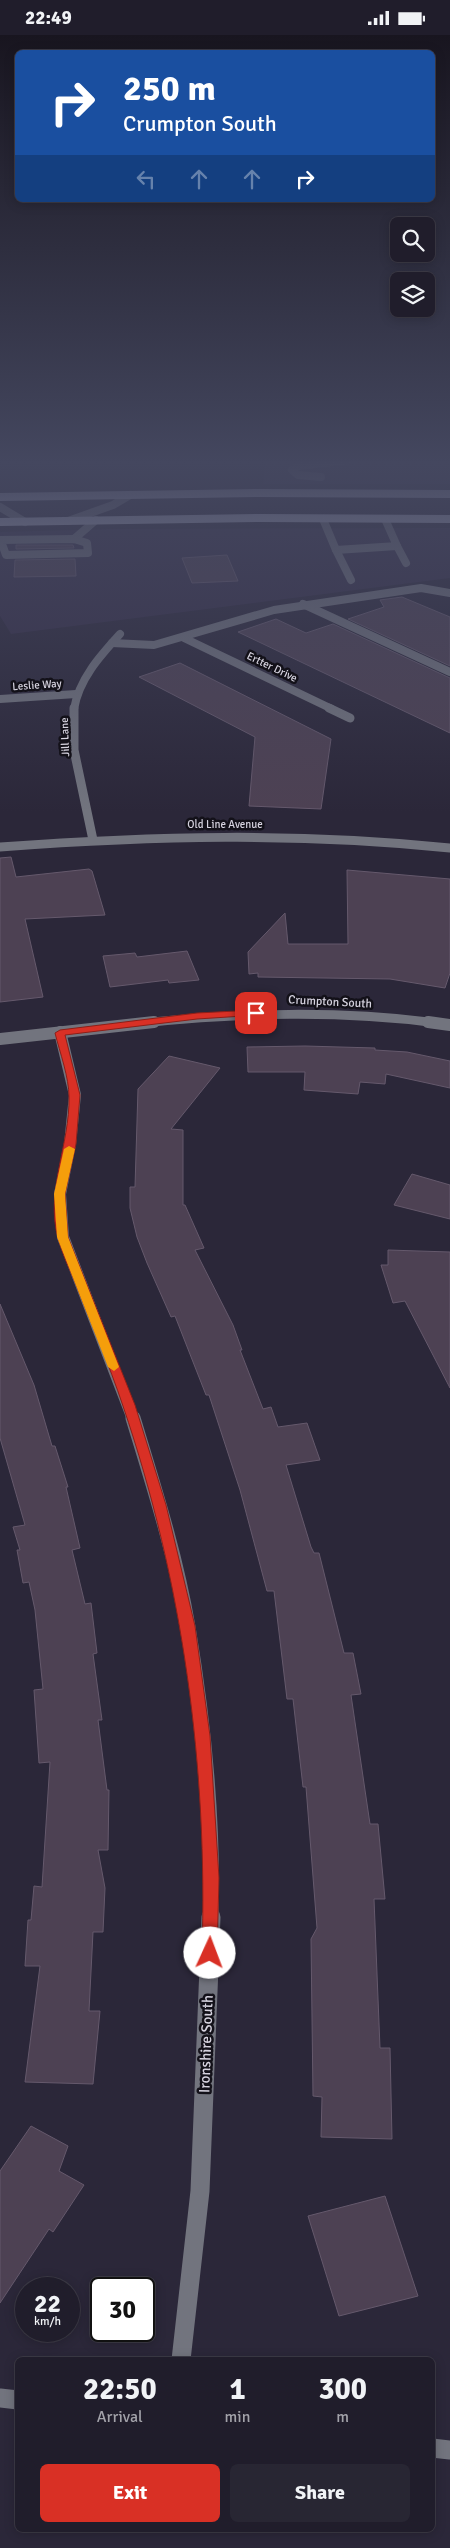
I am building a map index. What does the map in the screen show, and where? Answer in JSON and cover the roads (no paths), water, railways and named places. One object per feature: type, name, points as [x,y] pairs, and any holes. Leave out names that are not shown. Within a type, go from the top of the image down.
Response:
[{"type":"street","points":[[112,643],[154,645],[249,617],[303,605],[420,588],[450,593]]},
{"type":"street","points":[[303,605],[450,672]]},
{"type":"street","name":"Jill Lane","points":[[93,840],[76,759],[74,727],[76,694],[93,666],[120,634]]},
{"type":"street","name":"Ertter Drive","points":[[184,637],[350,718]]},
{"type":"street","name":"Leslie Way","points":[[0,698],[76,694]]},
{"type":"street","name":"Old Line Avenue","points":[[0,847],[176,835],[260,835],[353,839],[450,848]]},
{"type":"street","name":"Crumpton South","points":[[0,1039],[197,1016],[275,1012],[354,1015],[450,1025]]},
{"type":"street","name":"Ironshire South","points":[[60,1033],[75,1095],[70,1144],[60,1194],[63,1237],[129,1405],[160,1505],[188,1626],[203,1736],[212,1878],[200,2191],[181,2357]]},
{"type":"street","points":[[0,2398],[15,2400]]},
{"type":"street","points":[[435,2448],[450,2450]]}]
